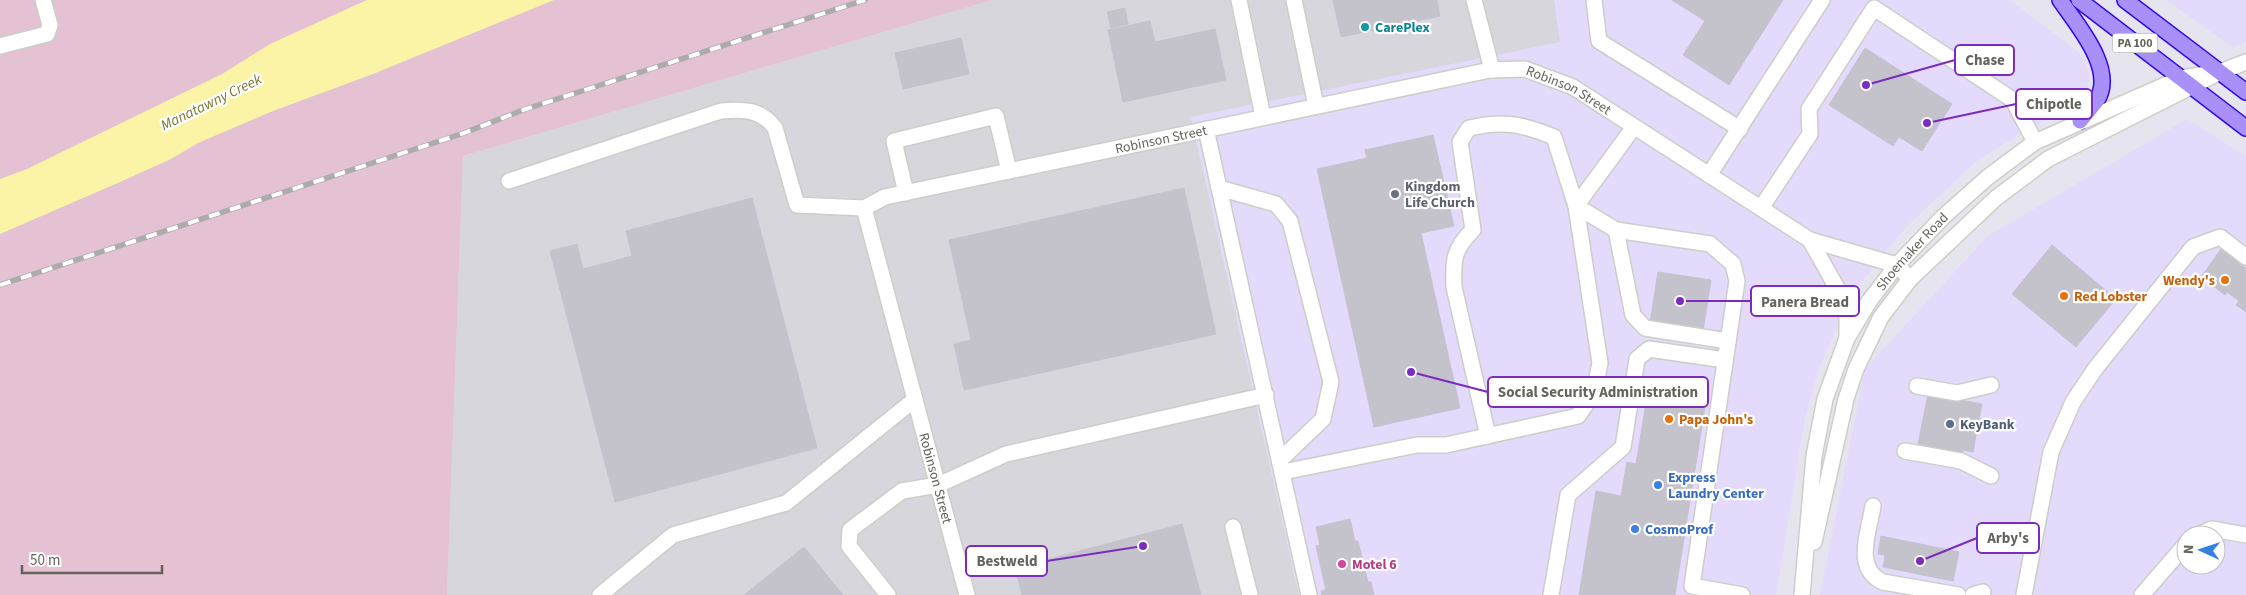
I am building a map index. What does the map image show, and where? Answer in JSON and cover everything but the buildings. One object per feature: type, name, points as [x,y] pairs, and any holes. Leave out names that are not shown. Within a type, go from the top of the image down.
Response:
[{"type":"highway","points":[[2060,0],[2098,56],[2102,80],[2098,99],[2080,121]]},
{"type":"highway","name":"PA 100","points":[[2079,0],[2246,128]]},
{"type":"highway","name":"PA 100","points":[[2125,0],[2246,92]]},
{"type":"street","points":[[0,46],[47,34],[50,25],[43,0]]},
{"type":"street","points":[[1239,0],[1263,117]]},
{"type":"street","points":[[1294,0],[1316,106]]},
{"type":"street","points":[[1474,0],[1492,70]]},
{"type":"street","points":[[1594,0],[1599,41],[1740,129]]},
{"type":"street","points":[[1709,175],[1822,0]]},
{"type":"street","points":[[1761,208],[1810,134],[1809,110],[1874,8],[2013,100],[2036,142]]},
{"type":"street","name":"Shoemaker Road","points":[[1803,591],[1814,456],[1825,399],[1847,338],[1870,300],[1898,265],[1943,217],[1988,177],[2036,142],[2080,121],[2246,62]]},
{"type":"street","name":"Robinson Street","points":[[967,595],[864,208],[885,197],[1492,70],[1526,69],[1573,87],[1810,240],[1898,265]]},
{"type":"street","name":"Shoemaker Road","points":[[1803,591],[1846,399],[1856,369],[1881,317],[1910,279],[1996,198],[2048,159],[2186,82]]},
{"type":"street","points":[[509,181],[721,112],[738,110],[755,112],[768,118],[775,128],[797,205],[864,208]]},
{"type":"street","points":[[906,193],[894,141],[996,116],[1009,171]]},
{"type":"street","points":[[1281,466],[1417,445],[1446,445],[1488,436],[1578,416],[1594,393],[1600,363],[1576,206],[1554,137],[1525,125],[1492,122],[1469,128],[1460,142],[1473,230],[1461,241],[1453,262],[1454,287],[1488,436]]},
{"type":"street","points":[[1576,206],[1634,127]]},
{"type":"street","points":[[1206,130],[1309,595]]},
{"type":"street","points":[[1219,188],[1276,204],[1290,221],[1331,382],[1323,419],[1281,466]]},
{"type":"street","points":[[1576,206],[1616,230],[1710,244],[1733,264],[1737,281],[1691,590],[1742,595]]},
{"type":"street","points":[[1616,230],[1633,315],[1645,328],[1728,340]]},
{"type":"street","points":[[2024,595],[2043,486],[2051,452],[2063,420],[2095,369],[2193,247],[2220,237],[2246,257]]},
{"type":"street","name":"Robinson Street","points":[[1810,240],[1847,306],[1847,338]]},
{"type":"street","points":[[1898,265],[1910,279]]},
{"type":"street","points":[[1551,595],[1568,495],[1623,447],[1636,359],[1649,349],[1725,360]]},
{"type":"street","points":[[1917,386],[1957,393],[1991,385]]},
{"type":"street","points":[[888,595],[850,546],[850,530],[902,491],[938,485],[1006,454],[1266,395]]},
{"type":"street","points":[[600,595],[673,535],[786,503],[914,400]]},
{"type":"street","points":[[1906,451],[1961,461],[1991,476]]},
{"type":"street","points":[[1873,506],[1864,558],[1867,569],[1874,578],[1883,582],[1958,595]]},
{"type":"street","points":[[1233,527],[1250,595]]},
{"type":"street","points":[[2226,532],[2246,536]]},
{"type":"street","points":[[2142,595],[2176,556]]},
{"type":"shaded area","points":[[0,0],[992,0],[463,156],[447,595],[0,595]]},
{"type":"shaded area","points":[[992,0],[1554,0],[1560,42],[1191,117],[1299,595],[447,595],[463,156]]},
{"type":"shaded area","points":[[1554,0],[2010,0],[2077,51],[2084,60],[2089,74],[2088,86],[2074,105],[2026,130],[1973,164],[1906,227],[1853,293],[1819,368],[1805,417],[1776,595],[1299,595],[1191,117],[1559,42]]},
{"type":"shaded area","points":[[2166,0],[2246,0],[2246,42],[2233,47]]},
{"type":"shaded area","points":[[2187,119],[2246,156],[2246,595],[1820,595],[1865,369],[1988,236]]},
{"type":"water","name":"Manatawny Creek","points":[[367,0],[554,0],[373,74],[273,111],[198,143],[171,159],[120,182],[0,234],[0,179],[27,169],[222,74],[270,44]]},
{"type":"railway","points":[[0,285],[464,133],[523,110],[865,0]]},
{"type":"place","name":"CarePlex","points":[[1365,27]]},
{"type":"place","name":"Chase","points":[[1866,85]]},
{"type":"place","name":"Chipotle","points":[[1927,123]]},
{"type":"place","name":"Kingdom Life Church","points":[[1395,194]]},
{"type":"place","name":"Wendy's","points":[[2225,280]]},
{"type":"place","name":"Red Lobster","points":[[2064,296]]},
{"type":"place","name":"Panera Bread","points":[[1680,301]]},
{"type":"place","name":"Social Security Administration","points":[[1411,372]]},
{"type":"place","name":"Papa John's","points":[[1669,419]]},
{"type":"place","name":"KeyBank","points":[[1950,424]]},
{"type":"place","name":"Express Laundry Center","points":[[1658,485]]},
{"type":"place","name":"CosmoProf","points":[[1635,529]]},
{"type":"place","name":"Bestweld","points":[[1143,546]]},
{"type":"place","name":"Arby's","points":[[1920,561]]},
{"type":"place","name":"Motel 6","points":[[1342,564]]}]
